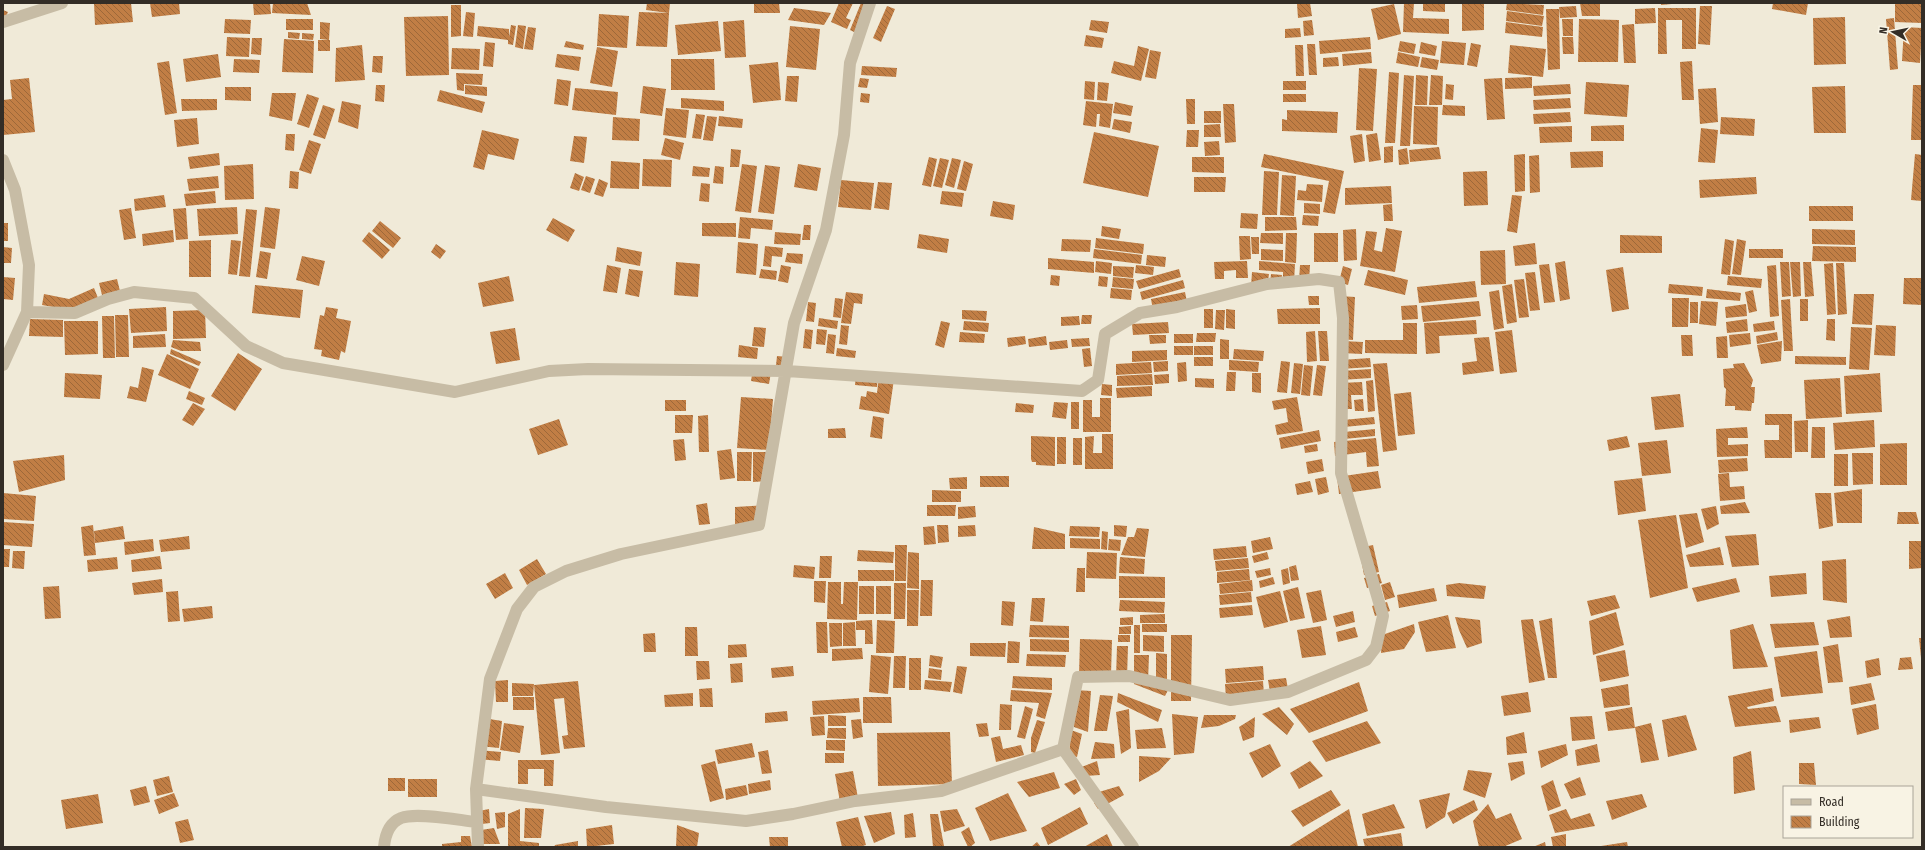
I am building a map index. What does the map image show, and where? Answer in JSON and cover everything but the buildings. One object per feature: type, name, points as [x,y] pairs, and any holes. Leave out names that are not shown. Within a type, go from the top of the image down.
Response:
[{"type":"street","points":[[3,22],[62,3]]},
{"type":"street","points":[[478,847],[476,789],[490,679],[516,609],[534,587],[566,572],[621,554],[759,525],[787,371],[794,323],[826,230],[844,135],[850,63],[870,3]]},
{"type":"street","points":[[3,160],[15,190],[29,265],[27,312],[3,365]]},
{"type":"street","points":[[27,312],[75,313],[108,299],[134,292],[194,298],[246,346],[283,362],[455,392],[549,371],[596,369],[787,371],[1082,391],[1098,380],[1105,334],[1140,313],[1177,307],[1267,284],[1318,279],[1339,282],[1344,318],[1341,473],[1383,616],[1376,648],[1366,660],[1288,692],[1230,700],[1129,676],[1078,677],[1063,749],[1133,847]]},
{"type":"street","points":[[476,789],[606,807],[746,821],[793,814],[855,801],[941,791],[1063,749]]},
{"type":"street","points":[[384,847],[385,839],[390,828],[400,818],[418,816],[476,822]]}]
